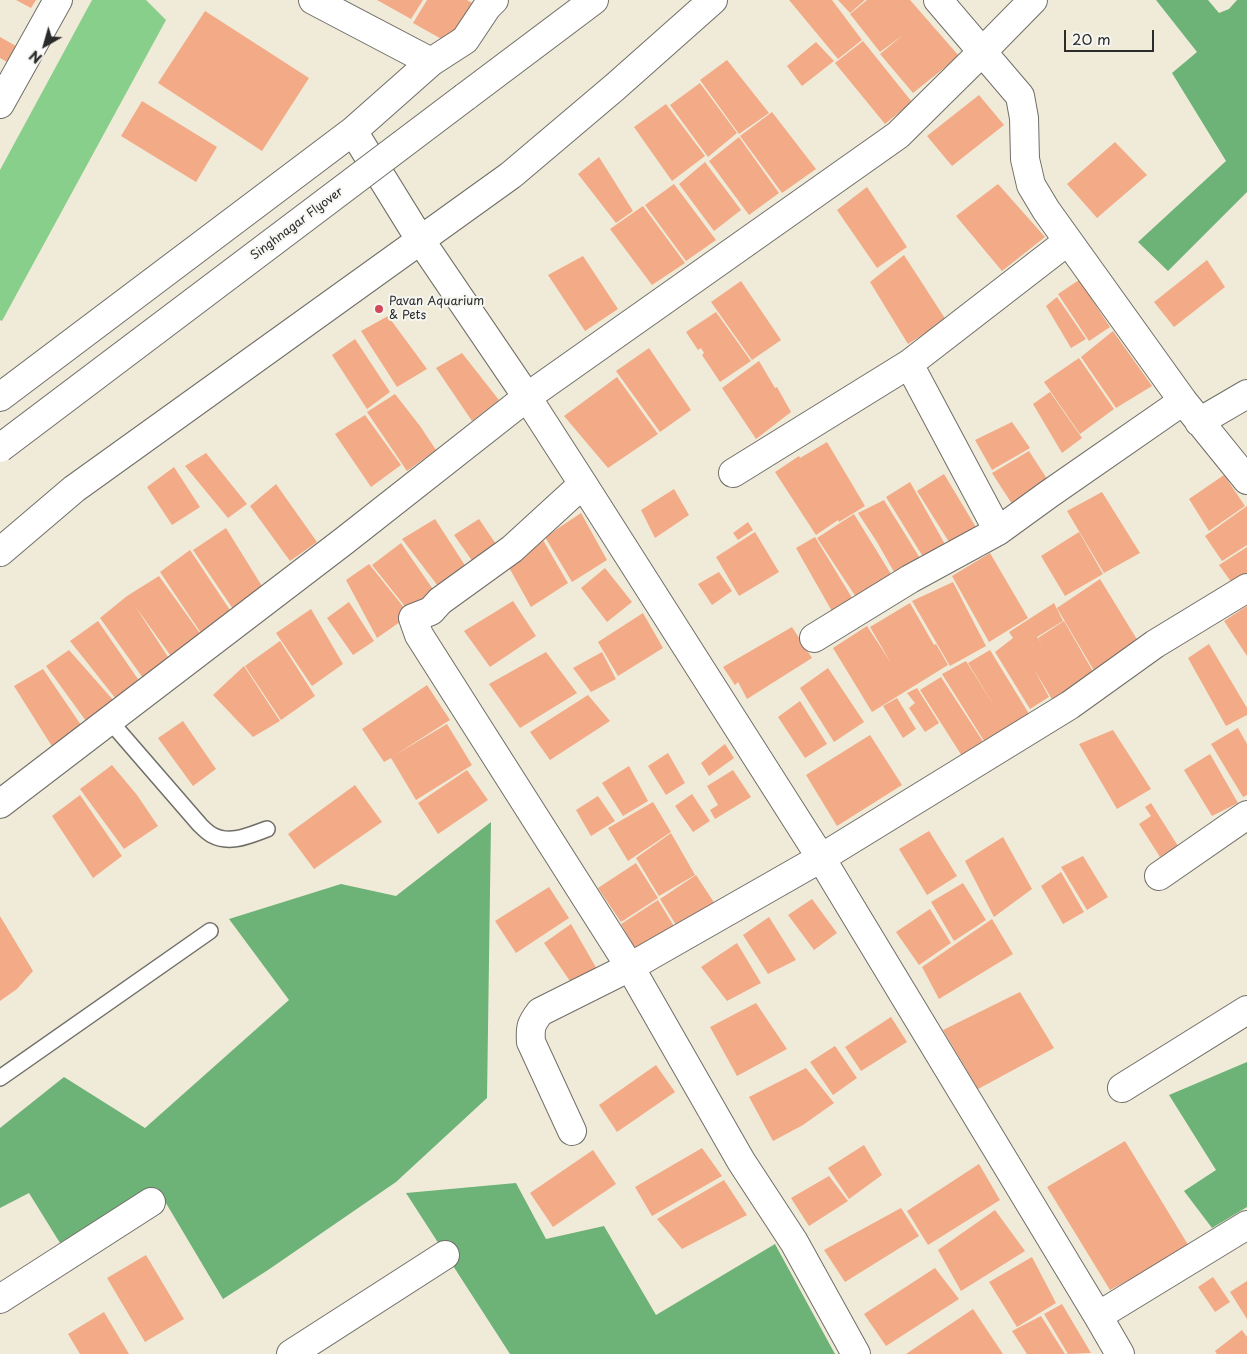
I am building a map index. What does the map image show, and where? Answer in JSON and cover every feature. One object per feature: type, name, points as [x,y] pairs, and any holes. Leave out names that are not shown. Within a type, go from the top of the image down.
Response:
[{"type":"street","points":[[0,104],[58,0]]},
{"type":"street","points":[[313,0],[431,62]]},
{"type":"street","points":[[0,397],[354,131],[431,62],[465,40],[487,7],[494,0]]},
{"type":"street","name":"Singhnagar Flyover","points":[[0,448],[594,0]]},
{"type":"street","points":[[0,552],[74,489],[511,175],[615,87],[713,0]]},
{"type":"street","points":[[938,0],[1020,96],[1024,118],[1025,159],[1031,185],[1046,210],[1191,412],[1247,480]]},
{"type":"street","points":[[0,804],[344,541],[527,397],[898,135],[1033,0]]},
{"type":"street","points":[[354,131],[421,241],[584,484],[821,858],[1098,1316],[1114,1352]]},
{"type":"street","points":[[733,473],[909,364],[1068,241]]},
{"type":"street","points":[[909,364],[998,531]]},
{"type":"street","points":[[814,638],[910,579],[998,531],[1049,494],[1191,412],[1247,394]]},
{"type":"street","points":[[584,484],[512,549],[440,601],[431,611],[414,618],[419,635],[630,967],[741,1161],[794,1242],[856,1354]]},
{"type":"street","points":[[572,1131],[531,1042],[530,1029],[540,1012],[630,967],[821,858],[1070,705],[1156,644],[1247,588]]},
{"type":"street","points":[[1159,876],[1247,815]]},
{"type":"street","points":[[1122,1088],[1247,1010]]},
{"type":"street","points":[[0,1299],[151,1202]]},
{"type":"street","points":[[1098,1316],[1247,1225]]},
{"type":"street","points":[[291,1354],[445,1255]]},
{"type":"lane","points":[[109,720],[200,825],[213,836],[226,840],[240,838],[267,829]]},
{"type":"lane","points":[[0,1078],[210,931]]},
{"type":"green space","points":[[92,0],[146,0],[166,20],[2,321],[0,320],[0,170]]},
{"type":"green space","points":[[1156,0],[1208,0],[1219,13],[1229,9],[1237,0],[1247,0],[1247,192],[1168,271],[1138,242],[1226,161],[1172,73],[1197,52]]},
{"type":"green space","points":[[491,822],[487,1098],[396,1182],[223,1299],[157,1188],[60,1243],[29,1193],[0,1208],[0,1128],[64,1077],[145,1128],[289,1000],[229,919],[341,884],[396,896]]},
{"type":"green space","points":[[1247,1062],[1247,1207],[1212,1228],[1184,1191],[1216,1170],[1169,1095]]},
{"type":"green space","points":[[516,1183],[546,1239],[604,1226],[656,1315],[775,1244],[835,1354],[510,1354],[406,1193]]},
{"type":"building","points":[[16,0],[36,0],[31,8]]},
{"type":"building","points":[[377,0],[423,0],[411,19]]},
{"type":"building","points":[[427,0],[467,0],[476,5],[452,45],[413,23]]},
{"type":"building","points":[[789,0],[832,0],[862,40],[838,59]]},
{"type":"building","points":[[838,0],[865,0],[850,13]]},
{"type":"building","points":[[867,0],[910,0],[959,56],[913,93],[880,54],[903,35],[880,52],[850,14]]},
{"type":"building","points":[[205,11],[309,78],[262,151],[158,83]]},
{"type":"building","points":[[0,37],[16,46],[7,62],[0,58]]},
{"type":"building","points":[[863,41],[912,102],[885,124],[835,63]]},
{"type":"building","points":[[816,42],[834,61],[802,86],[787,66]]},
{"type":"building","points":[[727,60],[769,113],[739,134],[700,80]]},
{"type":"building","points":[[700,83],[737,133],[708,157],[670,105]]},
{"type":"building","points":[[979,95],[1004,125],[952,166],[927,136]]},
{"type":"building","points":[[142,101],[217,147],[196,182],[121,136]]},
{"type":"building","points":[[666,104],[705,156],[672,181],[634,127]]},
{"type":"building","points":[[772,112],[816,169],[782,193],[740,136]]},
{"type":"building","points":[[739,137],[779,193],[749,215],[709,161]]},
{"type":"building","points":[[1115,142],[1147,175],[1097,218],[1067,184]]},
{"type":"building","points":[[599,157],[633,211],[616,223],[578,174]]},
{"type":"building","points":[[705,162],[741,210],[714,231],[679,184]]},
{"type":"building","points":[[674,184],[716,240],[686,261],[645,205]]},
{"type":"building","points":[[998,184],[1045,237],[1002,271],[956,216]]},
{"type":"building","points":[[867,187],[907,247],[877,268],[837,210]]},
{"type":"building","points":[[643,206],[685,263],[652,285],[610,229]]},
{"type":"building","points":[[904,255],[946,320],[908,344],[870,282]]},
{"type":"building","points":[[583,256],[618,309],[585,331],[548,275]]},
{"type":"building","points":[[1207,260],[1225,287],[1174,327],[1154,302]]},
{"type":"building","points":[[1079,280],[1110,327],[1089,341],[1058,294]]},
{"type":"building","points":[[741,281],[781,340],[752,360],[711,302]]},
{"type":"building","points":[[1057,297],[1086,339],[1071,348],[1046,306]]},
{"type":"building","points":[[716,312],[751,361],[720,382],[702,355],[704,353],[701,348],[698,350],[686,332]]},
{"type":"building","points":[[388,316],[427,369],[397,387],[361,331]]},
{"type":"building","points":[[1113,331],[1152,386],[1116,408],[1081,357]]},
{"type":"building","points":[[355,339],[390,392],[367,409],[332,355]]},
{"type":"building","points":[[649,348],[691,410],[660,432],[616,371]]},
{"type":"building","points":[[462,353],[499,400],[472,421],[436,368]]},
{"type":"building","points":[[1079,358],[1114,409],[1080,434],[1044,382]]},
{"type":"building","points":[[759,361],[791,412],[756,439],[722,388]]},
{"type":"building","points":[[617,377],[658,434],[608,468],[564,416]]},
{"type":"building","points":[[1050,392],[1082,438],[1062,453],[1033,404]]},
{"type":"building","points":[[395,394],[436,450],[407,471],[367,412]]},
{"type":"building","points":[[365,415],[401,465],[371,487],[335,434]]},
{"type":"building","points":[[1012,422],[1030,448],[992,470],[975,440]]},
{"type":"building","points":[[827,442],[865,506],[839,522],[838,520],[816,535],[775,472],[799,456],[800,458]]},
{"type":"building","points":[[1029,451],[1051,485],[1014,507],[992,473]]},
{"type":"building","points":[[206,453],[247,504],[228,518],[185,466]]},
{"type":"building","points":[[174,467],[200,507],[172,525],[147,487]]},
{"type":"building","points":[[944,474],[977,529],[951,545],[917,491]]},
{"type":"building","points":[[1224,475],[1245,506],[1209,531],[1189,499]]},
{"type":"building","points":[[910,482],[946,546],[925,560],[886,497]]},
{"type":"building","points":[[276,484],[317,542],[290,561],[250,506]]},
{"type":"building","points":[[674,489],[689,515],[655,538],[641,510]]},
{"type":"building","points":[[1102,492],[1140,553],[1104,573],[1067,511]]},
{"type":"building","points":[[884,500],[923,563],[897,577],[858,513]]},
{"type":"building","points":[[1247,506],[1247,545],[1222,561],[1205,536]]},
{"type":"building","points":[[581,513],[607,560],[572,582],[545,537]]},
{"type":"building","points":[[854,514],[894,579],[858,600],[817,538]]},
{"type":"building","points":[[435,519],[470,573],[441,590],[402,539]]},
{"type":"building","points":[[479,519],[498,547],[473,562],[454,535]]},
{"type":"building","points":[[748,522],[753,530],[738,540],[733,533]]},
{"type":"building","points":[[226,528],[265,591],[235,612],[193,550]]},
{"type":"building","points":[[755,532],[779,572],[739,596],[716,557]]},
{"type":"building","points":[[1079,532],[1103,574],[1065,596],[1041,556]]},
{"type":"building","points":[[815,537],[854,601],[833,613],[796,548]]},
{"type":"building","points":[[543,540],[568,583],[531,607],[507,564]]},
{"type":"building","points":[[401,543],[437,595],[411,614],[372,565]]},
{"type":"building","points":[[1247,547],[1247,583],[1237,590],[1219,565]]},
{"type":"building","points":[[190,550],[232,613],[203,636],[160,572]]},
{"type":"building","points":[[990,553],[1028,618],[989,642],[952,576]]},
{"type":"building","points":[[369,564],[410,615],[377,638],[346,580]]},
{"type":"building","points":[[605,568],[632,602],[607,622],[581,588]]},
{"type":"building","points":[[719,572],[732,591],[712,605],[698,584]]},
{"type":"building","points":[[159,576],[204,639],[173,659],[135,606],[170,660],[143,678],[100,618],[127,596]]},
{"type":"building","points":[[1100,579],[1141,646],[1096,674],[1057,608]]},
{"type":"building","points":[[953,582],[986,646],[950,666],[912,601]]},
{"type":"building","points":[[513,601],[536,636],[490,667],[464,631]]},
{"type":"building","points":[[349,602],[374,641],[353,655],[327,618]]},
{"type":"building","points":[[910,603],[948,665],[872,712],[833,648],[867,626],[891,663],[870,627]]},
{"type":"building","points":[[1054,603],[1063,621],[1037,637],[1043,646],[1038,638],[1064,621],[1095,675],[1053,701],[1034,669],[1049,697],[1030,709],[995,652],[1013,638],[1009,632]]},
{"type":"building","points":[[1247,606],[1247,656],[1224,621]]},
{"type":"building","points":[[311,609],[343,664],[312,686],[276,633]]},
{"type":"building","points":[[643,613],[663,648],[618,676],[598,642]]},
{"type":"building","points":[[98,621],[140,682],[116,699],[70,641]]},
{"type":"building","points":[[792,627],[812,658],[747,699],[738,682],[735,685],[723,667]]},
{"type":"building","points":[[280,641],[315,696],[281,720],[245,666]]},
{"type":"building","points":[[1209,644],[1247,708],[1247,715],[1226,726],[1188,658]]},
{"type":"building","points":[[69,650],[114,701],[86,721],[46,666]]},
{"type":"building","points":[[990,650],[1031,717],[986,744],[942,674],[966,661],[998,712],[968,663]]},
{"type":"building","points":[[546,652],[577,693],[520,728],[489,684]]},
{"type":"building","points":[[602,652],[616,679],[591,692],[573,668]]},
{"type":"building","points":[[244,666],[280,721],[253,737],[213,695]]},
{"type":"building","points":[[828,668],[864,722],[834,742],[800,688]]},
{"type":"building","points":[[43,669],[83,728],[53,748],[14,686]]},
{"type":"building","points":[[941,677],[984,743],[962,756],[920,690]]},
{"type":"building","points":[[427,685],[450,720],[395,755],[447,724],[472,765],[416,800],[391,758],[384,762],[362,729]]},
{"type":"building","points":[[917,688],[939,723],[925,732],[909,708],[915,703],[907,693]]},
{"type":"building","points":[[588,695],[610,721],[550,760],[530,732]]},
{"type":"building","points":[[897,698],[916,729],[903,738],[883,706]]},
{"type":"building","points":[[800,701],[827,744],[805,758],[778,717]]},
{"type":"building","points":[[183,721],[216,769],[193,786],[158,738]]},
{"type":"building","points":[[1238,728],[1247,744],[1247,795],[1243,797],[1211,744]]},
{"type":"building","points":[[1113,730],[1151,789],[1117,809],[1079,744]]},
{"type":"building","points":[[870,735],[902,785],[837,826],[806,775]]},
{"type":"building","points":[[725,744],[734,758],[709,776],[701,763]]},
{"type":"building","points":[[668,753],[685,783],[666,795],[648,766]]},
{"type":"building","points":[[1210,754],[1238,803],[1212,816],[1184,770]]},
{"type":"building","points":[[112,765],[137,795],[158,826],[124,849],[80,789]]},
{"type":"building","points":[[629,766],[648,801],[623,816],[602,783]]},
{"type":"building","points":[[467,770],[488,800],[438,834],[418,803]]},
{"type":"building","points":[[733,770],[751,797],[715,819],[710,810],[718,805],[707,786]]},
{"type":"building","points":[[355,785],[382,822],[314,869],[288,834]]},
{"type":"building","points":[[692,794],[710,821],[693,832],[675,806]]},
{"type":"building","points":[[80,795],[122,856],[93,878],[52,816]]},
{"type":"building","points":[[598,796],[615,821],[591,836],[576,810]]},
{"type":"building","points":[[653,802],[671,832],[628,861],[608,828]]},
{"type":"building","points":[[1151,803],[1178,846],[1160,857],[1139,824],[1151,816],[1145,807]]},
{"type":"building","points":[[929,831],[957,876],[927,895],[899,849]]},
{"type":"building","points":[[671,833],[695,875],[659,896],[636,858]]},
{"type":"building","points":[[1003,837],[1032,889],[994,917],[965,861]]},
{"type":"building","points":[[1083,856],[1108,897],[1087,910],[1061,867]]},
{"type":"building","points":[[636,863],[658,898],[621,922],[598,888]]},
{"type":"building","points":[[1061,872],[1084,912],[1063,924],[1041,886]]},
{"type":"building","points":[[696,875],[717,907],[679,930],[660,899]]},
{"type":"building","points":[[963,883],[986,920],[954,941],[931,902]]},
{"type":"building","points":[[549,887],[569,918],[516,953],[495,921]]},
{"type":"building","points":[[812,899],[837,933],[814,950],[788,915]]},
{"type":"building","points":[[658,900],[677,931],[639,956],[621,924]]},
{"type":"building","points":[[930,909],[951,943],[919,965],[896,932]]},
{"type":"building","points":[[0,916],[33,971],[17,989],[0,1001]]},
{"type":"building","points":[[769,917],[796,960],[768,974],[743,935]]},
{"type":"building","points":[[992,919],[1013,954],[939,999],[922,967]]},
{"type":"building","points":[[571,924],[598,971],[574,987],[544,943]]},
{"type":"building","points":[[737,943],[761,983],[727,1001],[701,967]]},
{"type":"building","points":[[1020,992],[1054,1048],[978,1089],[943,1030]]},
{"type":"building","points":[[756,1003],[787,1049],[737,1076],[710,1027]]},
{"type":"building","points":[[891,1017],[907,1042],[861,1071],[845,1047]]},
{"type":"building","points":[[835,1046],[857,1078],[833,1095],[810,1062]]},
{"type":"building","points":[[656,1065],[675,1092],[617,1132],[599,1105]]},
{"type":"building","points":[[806,1068],[834,1103],[803,1125],[773,1141],[749,1097]]},
{"type":"building","points":[[1125,1141],[1190,1248],[1110,1290],[1047,1187]]},
{"type":"building","points":[[864,1145],[882,1175],[849,1199],[828,1168]]},
{"type":"building","points":[[702,1148],[722,1176],[652,1216],[635,1187]]},
{"type":"building","points":[[593,1150],[616,1184],[553,1227],[530,1193]]},
{"type":"building","points":[[979,1164],[1000,1200],[928,1245],[907,1211]]},
{"type":"building","points":[[829,1176],[848,1201],[809,1226],[791,1198]]},
{"type":"building","points":[[724,1180],[747,1215],[682,1249],[657,1219]]},
{"type":"building","points":[[901,1208],[919,1236],[845,1282],[824,1250]]},
{"type":"building","points":[[995,1210],[1025,1251],[961,1291],[938,1250]]},
{"type":"building","points":[[146,1255],[184,1319],[145,1342],[107,1278]]},
{"type":"building","points":[[1032,1257],[1056,1303],[1017,1327],[989,1282]]},
{"type":"building","points":[[935,1268],[959,1299],[886,1346],[864,1314]]},
{"type":"building","points":[[1213,1277],[1230,1302],[1215,1312],[1198,1287]]},
{"type":"building","points":[[1247,1281],[1247,1319],[1230,1292]]},
{"type":"building","points":[[1062,1304],[1091,1353],[1068,1354],[1044,1314]]},
{"type":"building","points":[[973,1309],[1003,1354],[906,1354]]},
{"type":"building","points":[[104,1312],[129,1354],[80,1354],[68,1334]]},
{"type":"building","points":[[1041,1316],[1065,1354],[1027,1354],[1012,1331]]},
{"type":"building","points":[[1242,1330],[1247,1337],[1247,1354],[1217,1354],[1215,1351]]},
{"type":"place","name":"Pavan Aquarium & Pets","points":[[379,309]]}]
